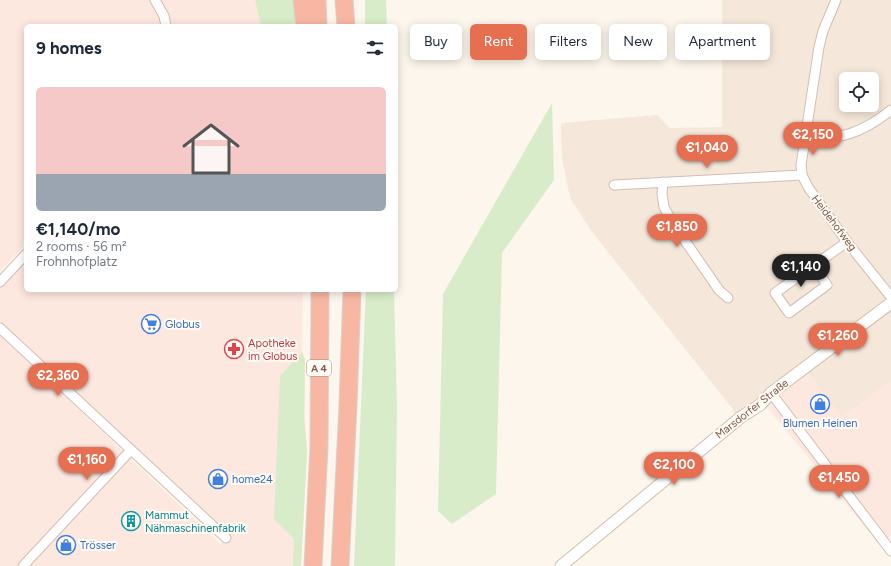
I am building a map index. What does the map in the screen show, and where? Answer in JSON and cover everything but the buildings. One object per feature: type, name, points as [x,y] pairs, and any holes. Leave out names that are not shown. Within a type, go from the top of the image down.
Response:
[{"type":"highway","points":[[302,0],[305,24]]},
{"type":"highway","points":[[317,0],[318,24]]},
{"type":"highway","points":[[344,0],[346,24]]},
{"type":"highway","name":"A 4","points":[[313,566],[319,447],[320,292]]},
{"type":"highway","points":[[340,566],[352,292]]},
{"type":"street","points":[[155,0],[164,16],[166,24]]},
{"type":"street","name":"Heidehofweg","points":[[836,0],[823,31],[819,47],[804,140],[801,165],[802,175],[808,188],[847,242],[891,296]]},
{"type":"street","points":[[804,140],[823,140],[843,136],[861,130],[891,110]]},
{"type":"street","points":[[614,184],[802,175]]},
{"type":"street","points":[[663,182],[662,194],[664,207],[672,222],[719,290],[728,298]]},
{"type":"street","points":[[814,266],[827,285],[790,313],[775,293],[847,242]]},
{"type":"street","points":[[0,282],[24,256]]},
{"type":"street","name":"Marsdorfer Straße","points":[[561,566],[741,417],[760,405],[771,393],[891,303]]},
{"type":"street","points":[[0,328],[226,538]]},
{"type":"street","points":[[771,393],[891,551]]},
{"type":"street","points":[[23,566],[131,450]]},
{"type":"shaded area","points":[[0,0],[255,0],[261,24],[24,24],[24,246],[0,271]]},
{"type":"shaded area","points":[[722,0],[891,0],[891,381],[842,417],[766,406],[740,426],[732,408],[592,232],[570,198],[562,158],[561,123],[657,115],[670,128],[722,127],[722,60],[770,60],[770,24],[722,24]]},
{"type":"shaded area","points":[[24,262],[24,292],[303,292],[302,352],[305,359],[305,418],[307,452],[301,566],[0,566],[0,334],[220,544],[230,535],[0,321],[0,287]]},
{"type":"shaded area","points":[[808,373],[842,417],[891,381],[891,536],[880,545],[766,406]]},
{"type":"green space","points":[[255,0],[295,0],[295,24],[261,24]]},
{"type":"green space","points":[[365,0],[386,0],[387,24],[365,24]]},
{"type":"green space","points":[[552,103],[554,180],[502,253],[496,494],[452,524],[438,511],[443,294]]},
{"type":"green space","points":[[366,292],[394,292],[397,407],[395,566],[354,566]]},
{"type":"green space","points":[[302,352],[305,359],[304,417],[307,452],[301,566],[293,566],[294,539],[274,519],[280,376]]},
{"type":"place","name":"Globus","points":[[151,324]]},
{"type":"place","name":"Apotheke im Globus","points":[[234,349]]},
{"type":"place","name":"Blumen Heinen","points":[[820,404]]},
{"type":"place","name":"home24","points":[[218,479]]},
{"type":"place","name":"Mammut Nähmaschinenfabrik","points":[[131,521]]},
{"type":"place","name":"Trösser","points":[[66,545]]}]
